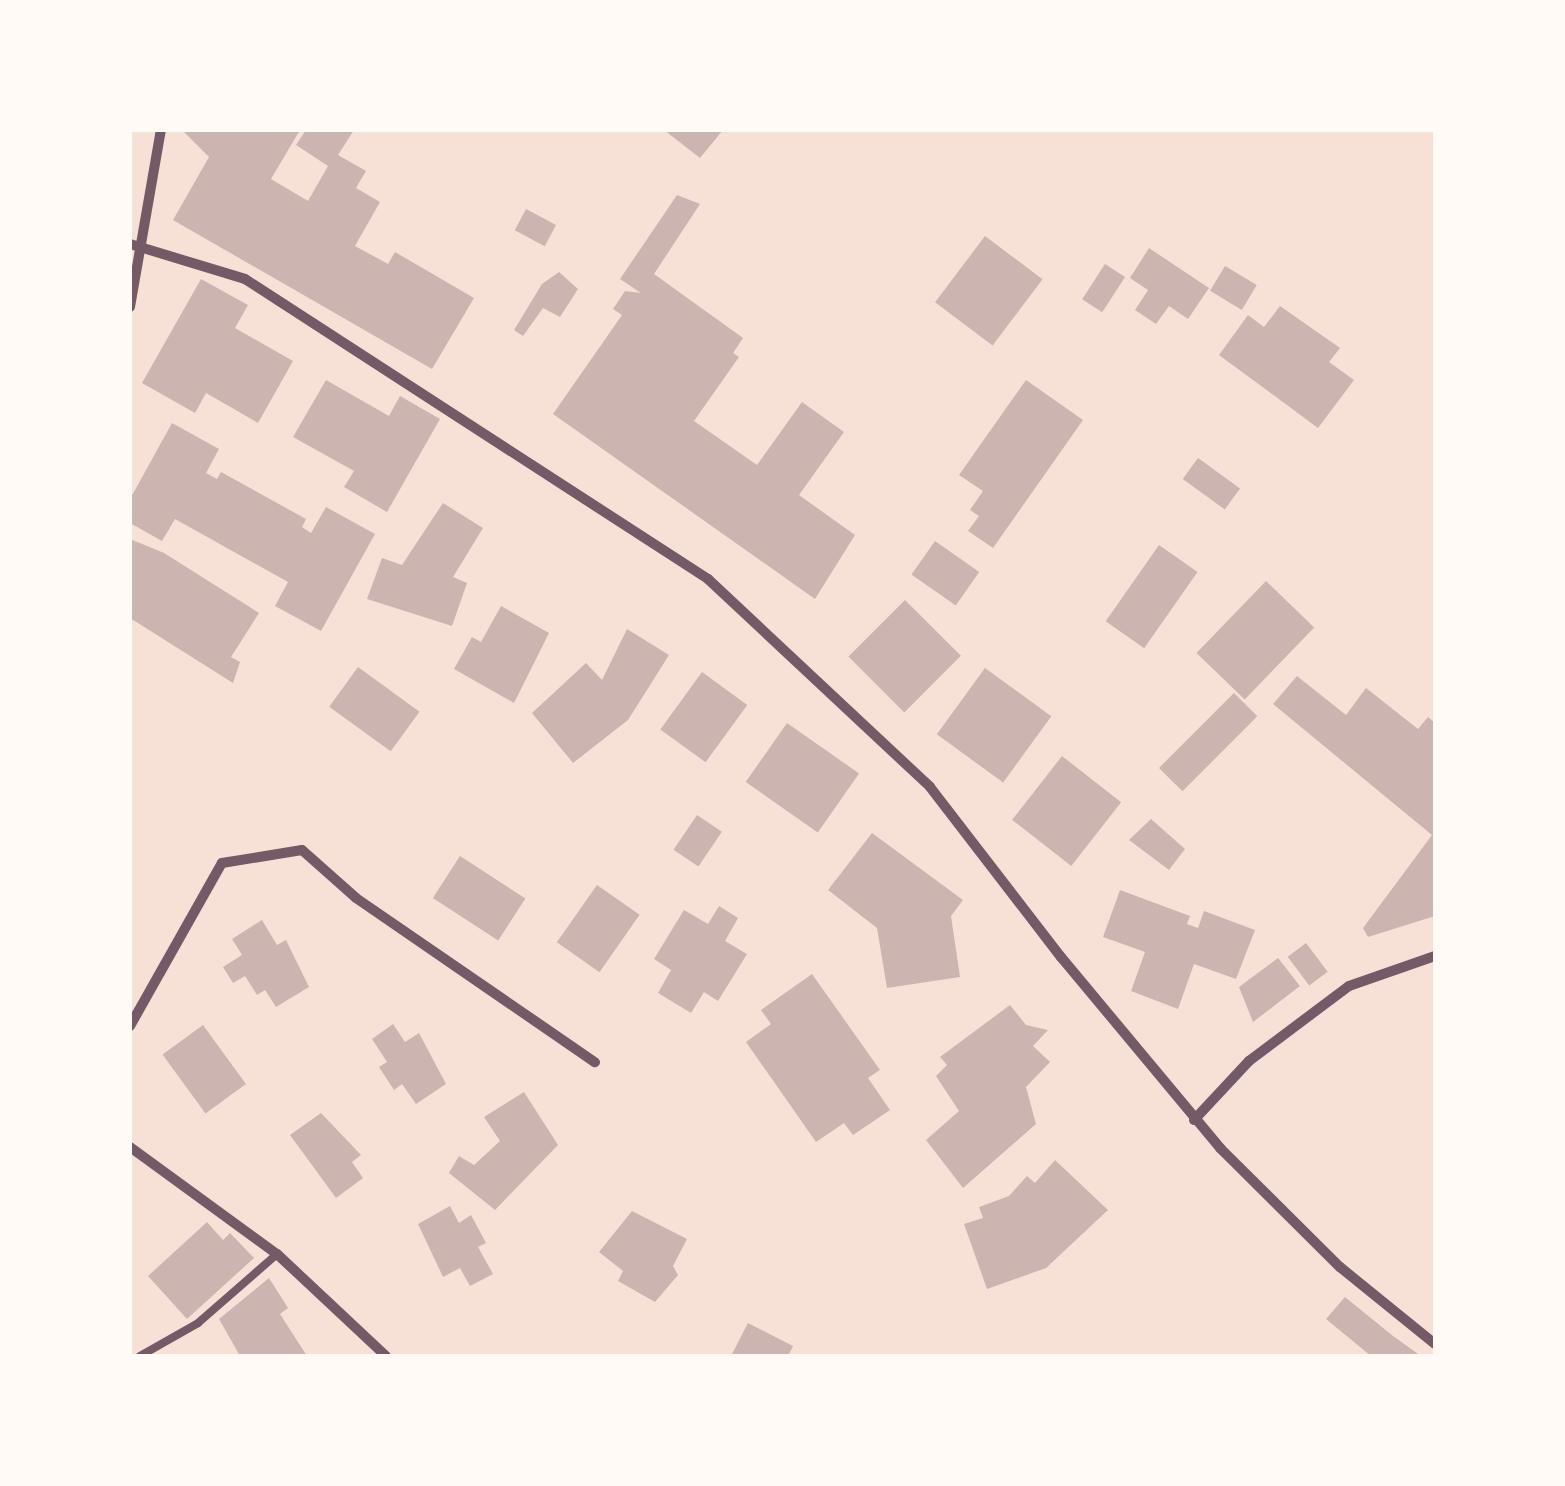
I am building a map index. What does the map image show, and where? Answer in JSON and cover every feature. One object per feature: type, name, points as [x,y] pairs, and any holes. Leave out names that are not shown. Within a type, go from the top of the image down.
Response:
[{"type":"street","points":[[130,307],[135,244],[162,130]]},
{"type":"street","points":[[135,244],[245,279],[708,579],[930,786],[1220,1148],[1340,1267],[1435,1344]]},
{"type":"street","points":[[130,1026],[222,862],[302,850],[356,898],[594,1062]]},
{"type":"street","points":[[1194,1120],[1249,1061],[1348,986],[1435,956]]},
{"type":"street","points":[[130,1147],[277,1254],[386,1356]]},
{"type":"lane","points":[[140,1356],[198,1323],[277,1254]]},
{"type":"building","points":[[182,130],[300,130],[271,179],[308,201],[328,166],[296,145],[306,130],[354,130],[338,155],[366,171],[356,188],[380,202],[355,246],[388,264],[395,252],[474,298],[432,369],[173,220],[209,157]]},
{"type":"building","points":[[664,130],[723,130],[700,158]]},
{"type":"building","points":[[677,195],[700,204],[654,274],[743,338],[733,353],[739,357],[694,421],[757,465],[802,402],[844,432],[799,495],[855,535],[815,599],[553,414],[622,315],[613,309],[625,291],[641,293],[620,279]]},
{"type":"building","points":[[526,209],[556,225],[545,246],[515,230]]},
{"type":"building","points":[[985,236],[1043,279],[993,346],[935,302]]},
{"type":"building","points":[[1149,248],[1209,288],[1188,319],[1169,306],[1156,324],[1135,310],[1148,290],[1130,278]]},
{"type":"building","points":[[1105,264],[1125,277],[1102,312],[1082,299]]},
{"type":"building","points":[[1225,266],[1257,285],[1242,310],[1210,291]]},
{"type":"building","points":[[559,272],[578,289],[560,317],[543,308],[523,336],[514,330],[542,284]]},
{"type":"building","points":[[201,279],[248,305],[235,328],[293,361],[258,423],[206,393],[195,413],[142,383]]},
{"type":"building","points":[[1280,306],[1340,348],[1329,362],[1354,380],[1318,428],[1219,355],[1248,315],[1264,327]]},
{"type":"building","points":[[326,380],[389,416],[400,396],[440,419],[387,512],[344,487],[354,471],[293,437]]},
{"type":"building","points":[[1026,380],[1083,420],[993,548],[968,531],[979,516],[970,510],[983,491],[959,475]]},
{"type":"building","points":[[172,423],[219,449],[206,473],[217,479],[221,472],[306,519],[302,527],[311,533],[326,507],[375,534],[321,631],[275,606],[288,582],[175,519],[162,541],[130,523],[130,499]]},
{"type":"building","points":[[1198,458],[1240,489],[1225,510],[1183,479]]},
{"type":"building","points":[[443,503],[483,528],[453,577],[467,583],[452,626],[367,599],[382,558],[402,565]]},
{"type":"building","points":[[130,539],[164,553],[259,613],[231,657],[240,662],[233,683],[130,618]]},
{"type":"building","points":[[935,541],[979,572],[956,606],[911,575]]},
{"type":"building","points":[[1159,545],[1198,572],[1144,648],[1106,621]]},
{"type":"building","points":[[1266,581],[1314,628],[1245,699],[1197,653]]},
{"type":"building","points":[[905,600],[961,656],[904,712],[848,657]]},
{"type":"building","points":[[501,606],[549,633],[514,703],[454,669],[472,637],[481,642]]},
{"type":"building","points":[[627,629],[669,655],[628,720],[573,763],[532,713],[586,663],[602,680]]},
{"type":"building","points":[[358,667],[419,712],[391,751],[329,707]]},
{"type":"building","points":[[985,668],[1051,716],[1003,783],[937,734]]},
{"type":"building","points":[[702,672],[747,705],[706,762],[660,729]]},
{"type":"building","points":[[1297,676],[1346,715],[1366,688],[1418,729],[1428,717],[1435,723],[1435,916],[1368,937],[1363,928],[1432,835],[1273,704]]},
{"type":"building","points":[[1234,693],[1257,716],[1182,791],[1159,768]]},
{"type":"building","points":[[787,723],[859,773],[818,832],[746,782]]},
{"type":"building","points":[[1062,756],[1121,802],[1071,866],[1012,820]]},
{"type":"building","points":[[697,815],[722,832],[698,867],[674,850]]},
{"type":"building","points":[[1151,819],[1185,849],[1169,870],[1129,840]]},
{"type":"building","points":[[872,833],[963,900],[951,916],[960,977],[887,988],[877,928],[828,890]]},
{"type":"building","points":[[460,856],[525,898],[498,940],[433,898]]},
{"type":"building","points":[[597,885],[640,915],[599,972],[557,942]]},
{"type":"building","points":[[1120,890],[1190,916],[1187,924],[1198,928],[1204,911],[1255,930],[1236,979],[1194,964],[1178,1009],[1131,991],[1145,952],[1103,937]]},
{"type":"building","points":[[719,906],[738,918],[725,941],[747,954],[718,1001],[704,992],[691,1013],[658,993],[671,970],[654,959],[684,910],[708,924]]},
{"type":"building","points":[[262,920],[277,945],[286,940],[309,987],[276,1007],[265,990],[257,995],[245,976],[233,983],[223,967],[242,955],[232,939]]},
{"type":"building","points":[[1306,943],[1328,972],[1309,986],[1288,957]]},
{"type":"building","points":[[1278,958],[1300,986],[1253,1022],[1239,987]]},
{"type":"building","points":[[812,974],[880,1070],[868,1078],[890,1110],[853,1135],[844,1123],[816,1142],[746,1042],[771,1024],[761,1010]]},
{"type":"building","points":[[1010,1005],[1026,1025],[1048,1030],[1033,1046],[1050,1062],[1026,1087],[1036,1124],[963,1188],[926,1140],[959,1111],[936,1076],[947,1065],[940,1057]]},
{"type":"building","points":[[393,1024],[405,1042],[419,1033],[446,1084],[416,1104],[402,1084],[394,1090],[379,1067],[387,1062],[372,1039]]},
{"type":"building","points":[[203,1025],[246,1084],[205,1113],[163,1054]]},
{"type":"building","points":[[524,1092],[558,1145],[495,1210],[449,1173],[459,1156],[474,1165],[500,1141],[484,1117]]},
{"type":"building","points":[[321,1113],[361,1155],[352,1162],[363,1178],[336,1198],[290,1135]]},
{"type":"building","points":[[1055,1160],[1108,1210],[1046,1268],[987,1289],[964,1224],[983,1218],[979,1207],[1009,1196],[1027,1176],[1035,1183]]},
{"type":"building","points":[[450,1206],[459,1223],[471,1215],[486,1243],[478,1247],[493,1274],[470,1286],[460,1268],[443,1277],[418,1224]]},
{"type":"building","points":[[632,1211],[687,1239],[673,1266],[678,1275],[655,1302],[618,1281],[623,1271],[599,1252]]},
{"type":"building","points":[[207,1222],[223,1240],[230,1233],[254,1258],[187,1319],[148,1276]]},
{"type":"building","points":[[269,1278],[288,1308],[280,1314],[307,1356],[240,1356],[219,1319]]},
{"type":"building","points":[[1345,1297],[1421,1356],[1371,1356],[1326,1319]]},
{"type":"building","points":[[748,1323],[793,1346],[788,1356],[731,1356]]}]
